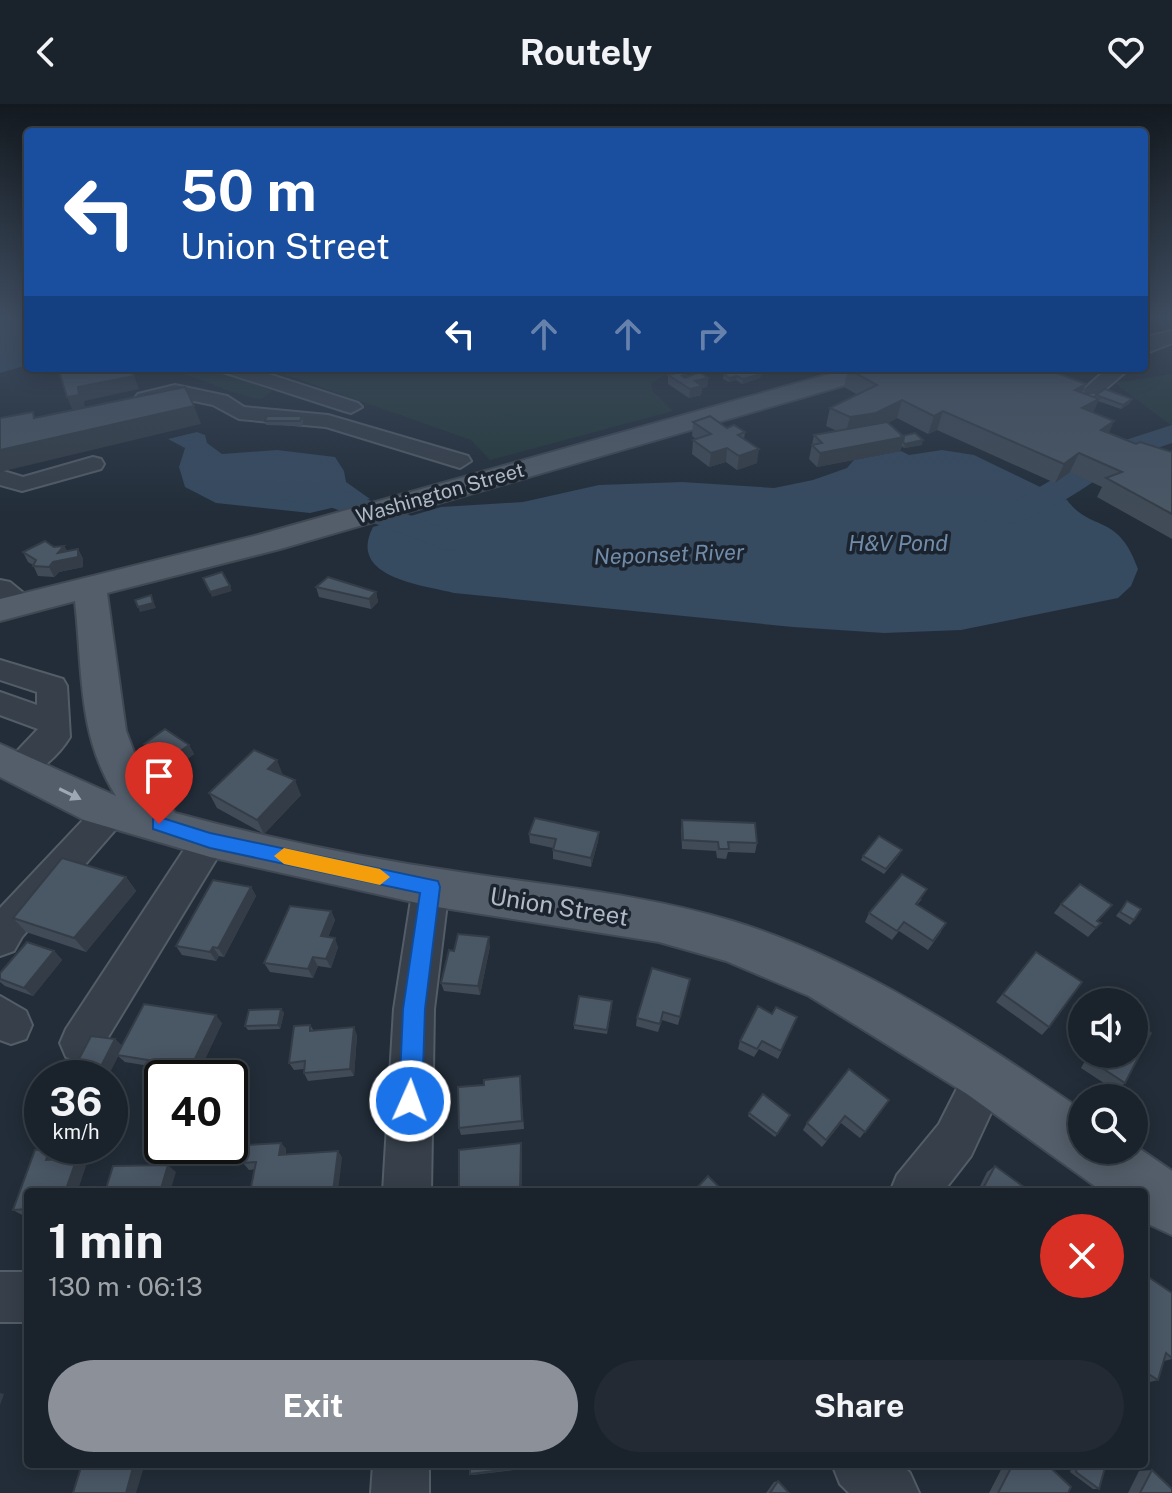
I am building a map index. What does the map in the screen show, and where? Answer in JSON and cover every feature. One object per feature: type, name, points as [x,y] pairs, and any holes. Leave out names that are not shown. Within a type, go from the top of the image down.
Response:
[{"type":"main road","name":"Washington Street","points":[[8,601],[90,589],[296,534],[464,478],[818,384]]},
{"type":"main road","points":[[90,589],[99,641],[100,694],[112,751],[128,782],[159,824]]},
{"type":"main road","name":"Union Street","points":[[8,763],[111,812],[210,840],[431,887],[659,922],[733,942],[826,980],[986,1076],[1068,1133]]},
{"type":"main road","points":[[1112,1164],[1146,1188]]},
{"type":"main road","points":[[1148,1189],[1172,1206]]},
{"type":"street","points":[[278,384],[422,431],[442,442],[464,478]]},
{"type":"street","points":[[1093,390],[1101,384]]},
{"type":"street","points":[[122,403],[175,391],[220,400],[239,413],[328,421],[464,478]]},
{"type":"street","points":[[0,477],[22,484],[93,464]]},
{"type":"street","points":[[0,670],[52,686],[54,737],[8,763]]},
{"type":"street","points":[[0,703],[54,723]]},
{"type":"street","points":[[0,939],[8,925],[111,812]]},
{"type":"street","points":[[81,1043],[210,840]]},
{"type":"street","points":[[407,1188],[414,1009],[431,887]]},
{"type":"street","points":[[917,1188],[955,1140],[986,1076]]},
{"type":"street","points":[[0,1297],[24,1297]]},
{"type":"street","points":[[400,1493],[401,1468]]},
{"type":"street","points":[[864,1468],[890,1493]]},
{"type":"green space","points":[[211,384],[255,384],[272,391],[261,399]]},
{"type":"green space","points":[[312,384],[651,384],[653,392],[673,411],[490,460],[471,440]]},
{"type":"green space","points":[[1116,384],[1172,384],[1172,426]]},
{"type":"water","points":[[197,432],[205,435],[207,443],[222,454],[277,450],[335,457],[344,471],[346,482],[370,499],[310,513],[216,503],[185,487],[179,467],[185,448],[168,439]]},
{"type":"water","name":"H&V Pond","points":[[942,450],[974,455],[1067,500],[1086,517],[1113,531],[1130,551],[1138,569],[1131,586],[1118,598],[961,630],[884,633],[793,627],[454,593],[391,576],[378,568],[370,557],[368,544],[373,527],[441,507],[523,502],[599,485],[682,482],[774,488],[813,480],[847,468],[854,460],[901,451],[909,455]]},
{"type":"building","points":[[63,384],[94,384],[78,387],[79,395],[67,397]]},
{"type":"building","points":[[682,384],[702,386],[690,389]]},
{"type":"building","points":[[875,384],[1086,384],[1075,390],[1099,399],[1082,408],[1114,421],[1101,430],[1136,444],[1140,442],[1172,452],[1172,514],[1106,478],[1122,472],[1079,453],[1064,464],[943,411],[934,416],[902,400],[876,413],[850,417],[830,408],[877,385]]},
{"type":"building","points":[[185,387],[194,406],[0,450],[0,418],[33,412],[34,418]]},
{"type":"building","points":[[1105,389],[1132,399],[1123,405],[1096,395]]},
{"type":"building","points":[[267,416],[302,416],[300,421],[265,421]]},
{"type":"building","points":[[710,416],[727,428],[734,425],[745,432],[738,435],[759,449],[739,456],[727,448],[711,453],[693,440],[711,434],[693,422]]},
{"type":"building","points":[[887,422],[904,437],[820,453],[812,445],[822,443],[814,435]]},
{"type":"building","points":[[915,433],[923,440],[903,442],[902,436]]},
{"type":"building","points":[[45,541],[54,547],[64,546],[58,553],[78,549],[78,557],[53,562],[49,567],[33,566],[36,560],[23,552]]},
{"type":"building","points":[[222,572],[230,586],[210,592],[203,578]]},
{"type":"building","points":[[328,577],[376,592],[369,599],[316,587]]},
{"type":"building","points":[[151,595],[153,603],[138,607],[135,600]]},
{"type":"building","points":[[165,729],[189,745],[168,760],[144,744]]},
{"type":"building","points":[[254,750],[277,760],[268,769],[295,780],[257,820],[209,793]]},
{"type":"building","points":[[535,818],[599,832],[591,858],[553,850],[556,839],[529,834]]},
{"type":"building","points":[[682,820],[755,823],[757,843],[728,842],[729,849],[719,849],[718,842],[683,840]]},
{"type":"building","points":[[879,836],[902,850],[886,869],[863,856]]},
{"type":"building","points":[[62,858],[126,877],[74,938],[13,918]]},
{"type":"building","points":[[902,874],[927,889],[916,904],[946,923],[933,941],[904,922],[897,931],[869,913]]},
{"type":"building","points":[[213,880],[251,887],[218,948],[213,947],[210,952],[176,946]]},
{"type":"building","points":[[1080,884],[1112,905],[1097,921],[1101,923],[1096,928],[1061,904]]},
{"type":"building","points":[[1127,901],[1141,909],[1134,920],[1120,912]]},
{"type":"building","points":[[290,906],[331,911],[321,936],[335,938],[326,959],[313,957],[308,969],[264,963]]},
{"type":"building","points":[[458,934],[489,937],[478,986],[441,983],[449,950],[454,951]]},
{"type":"building","points":[[27,942],[54,951],[24,988],[0,979],[0,973]]},
{"type":"building","points":[[1036,952],[1082,982],[1078,988],[1068,988],[1068,1001],[1049,1027],[1003,994]]},
{"type":"building","points":[[652,968],[690,979],[680,1017],[663,1012],[660,1024],[637,1018]]},
{"type":"building","points":[[579,996],[612,1001],[607,1030],[574,1025]]},
{"type":"building","points":[[144,1004],[216,1015],[194,1060],[148,1060],[117,1055]]},
{"type":"building","points":[[758,1006],[772,1014],[776,1007],[797,1017],[781,1051],[762,1041],[757,1049],[740,1041]]},
{"type":"building","points":[[281,1009],[278,1025],[245,1026],[249,1010]]},
{"type":"building","points":[[310,1025],[310,1031],[354,1027],[350,1069],[304,1073],[305,1061],[289,1063],[294,1026]]},
{"type":"building","points":[[91,1036],[115,1039],[104,1060],[78,1060]]},
{"type":"building","points":[[1102,1068],[1133,1068],[1125,1083]]},
{"type":"building","points":[[849,1069],[889,1100],[865,1132],[845,1116],[826,1140],[807,1123]]},
{"type":"building","points":[[520,1076],[522,1121],[459,1128],[458,1087],[484,1085],[484,1080]]},
{"type":"building","points":[[763,1094],[790,1115],[777,1134],[749,1113]]},
{"type":"building","points":[[281,1143],[279,1155],[338,1151],[333,1188],[251,1188],[256,1162],[248,1163],[248,1145]]},
{"type":"building","points":[[521,1143],[520,1188],[459,1188],[459,1150]]},
{"type":"building","points":[[30,1164],[75,1164],[66,1188],[24,1188],[24,1209],[13,1210]]},
{"type":"building","points":[[168,1165],[161,1188],[106,1188],[113,1166]]},
{"type":"building","points":[[995,1166],[1025,1188],[983,1188]]},
{"type":"building","points":[[708,1176],[720,1188],[697,1188]]},
{"type":"building","points":[[1148,1277],[1172,1293],[1172,1358],[1166,1353],[1158,1380],[1148,1374]]},
{"type":"building","points":[[81,1468],[133,1468],[126,1493],[73,1493]]},
{"type":"building","points":[[470,1468],[517,1468],[470,1474]]},
{"type":"building","points":[[1011,1468],[1054,1468],[1071,1487],[1068,1493],[998,1493]]},
{"type":"building","points":[[1077,1468],[1105,1468],[1099,1489],[1076,1472]]},
{"type":"building","points":[[1152,1470],[1172,1489],[1172,1493],[1140,1493]]},
{"type":"building","points":[[778,1481],[789,1493],[770,1493]]},
{"type":"waterway","name":"Neponset River","points":[[997,516],[1025,509],[1123,450],[1172,434]]},
{"type":"waterway","name":"Neponset River","points":[[290,492],[336,499],[449,541]]},
{"type":"slow traffic","points":[[284,856],[380,877]]},
{"type":"route","points":[[159,824],[210,840],[431,887],[414,1009],[410,1101]]}]
